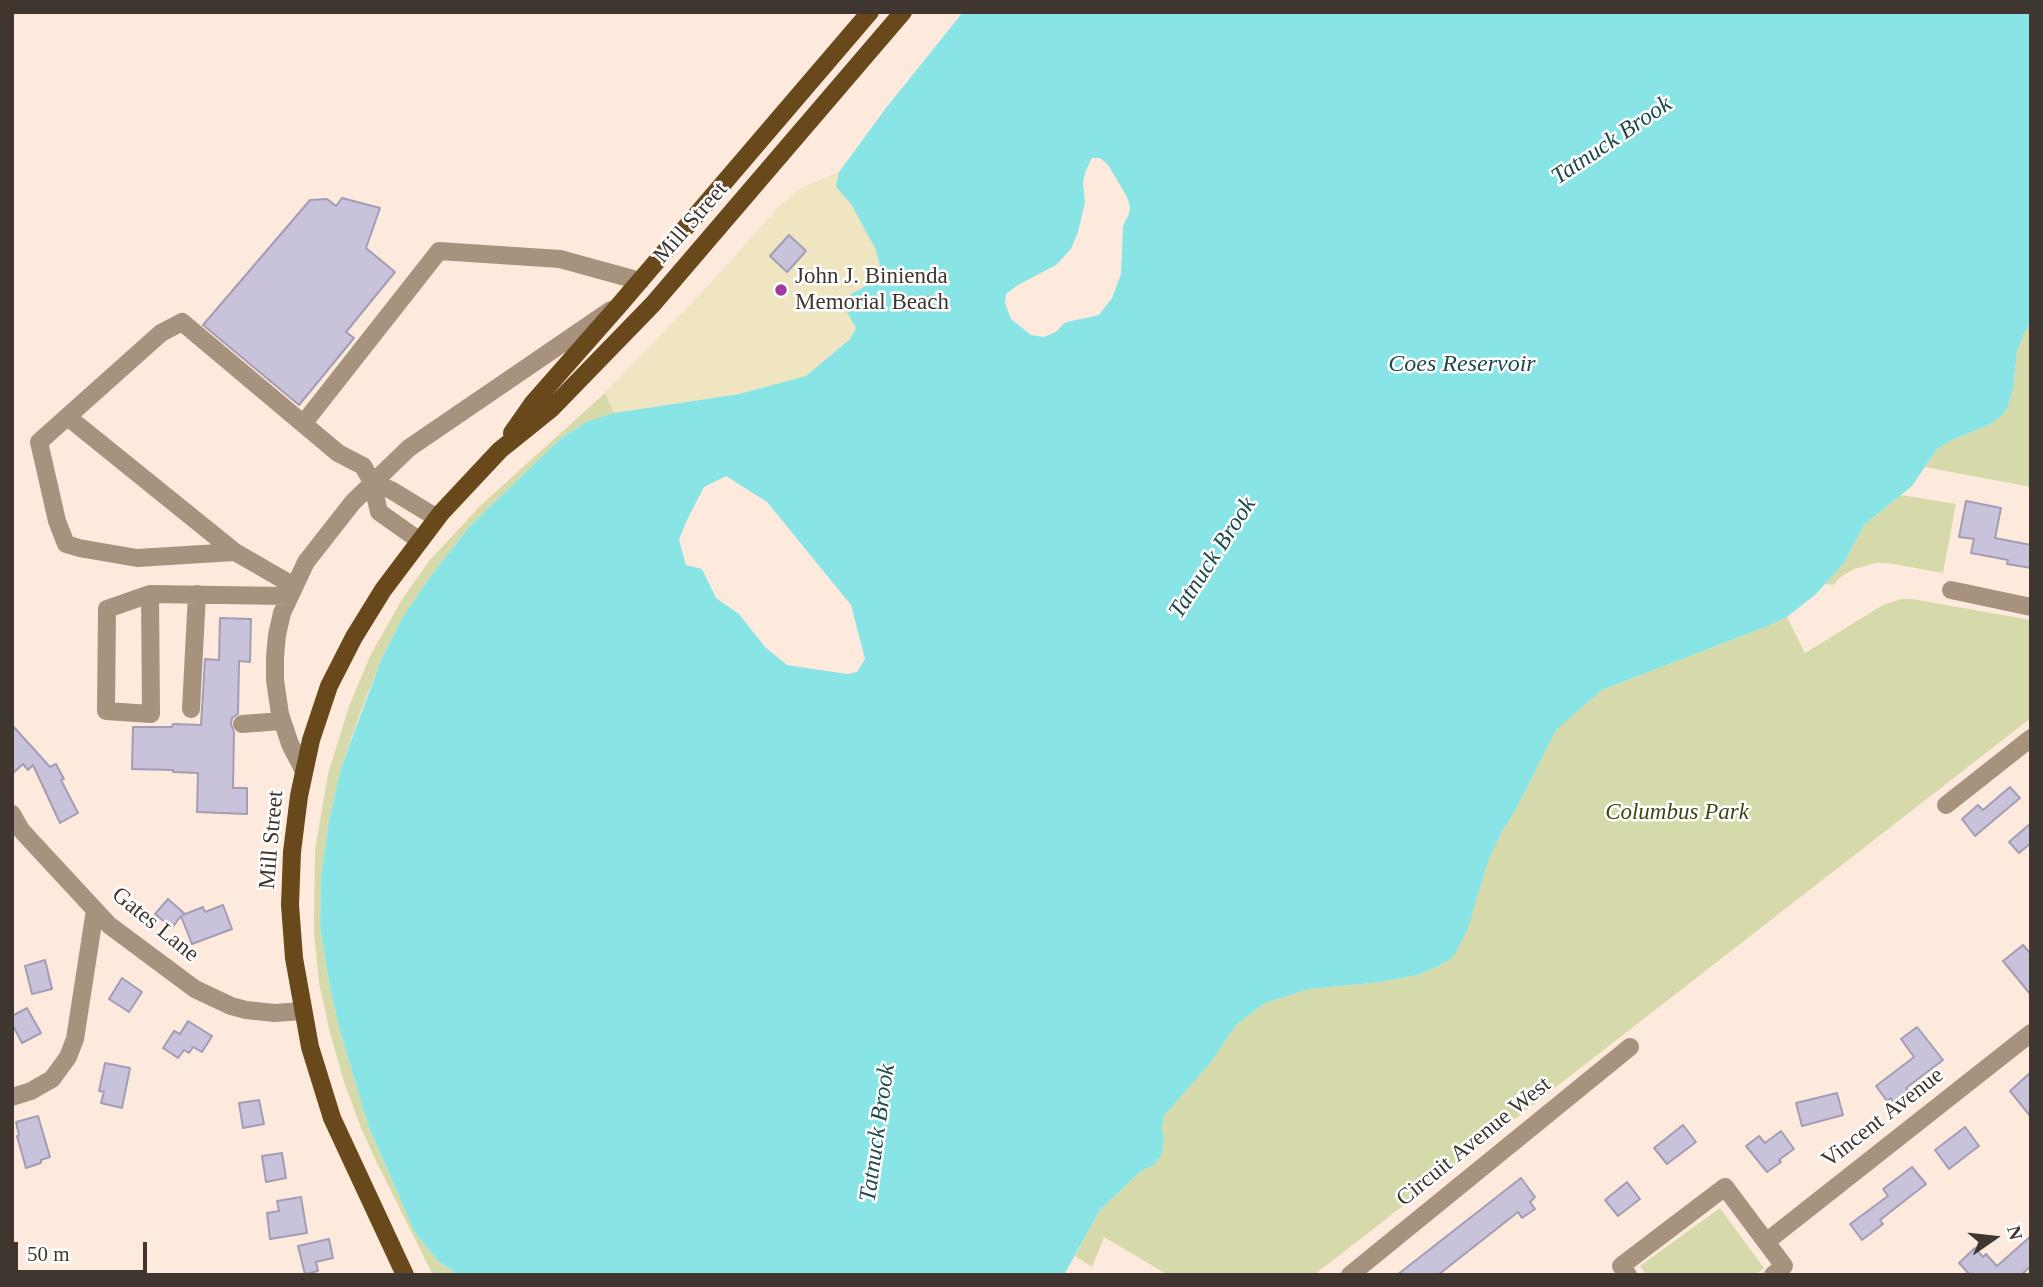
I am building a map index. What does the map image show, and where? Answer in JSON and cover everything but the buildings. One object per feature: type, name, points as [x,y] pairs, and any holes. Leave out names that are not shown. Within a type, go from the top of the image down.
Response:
[{"type":"main road","name":"Mill Street","points":[[405,1275],[331,1118],[302,1011],[294,958],[290,905],[292,852],[299,796],[311,740],[329,686],[354,637],[383,590],[438,518],[500,450],[533,402],[870,12]]},
{"type":"main road","name":"Mill Street","points":[[500,450],[551,409],[653,304],[903,12]]},
{"type":"street","points":[[303,424],[439,251],[560,258],[640,281]]},
{"type":"street","points":[[304,771],[282,721],[277,697],[275,657],[282,613],[306,562],[336,521],[372,482],[409,448],[621,303]]},
{"type":"street","points":[[235,552],[137,558],[79,548],[66,544],[57,521],[39,442],[161,333],[182,322],[338,453],[363,466],[372,482],[379,512],[420,541]]},
{"type":"street","points":[[69,418],[235,552],[291,591]]},
{"type":"street","points":[[372,482],[438,518]]},
{"type":"street","points":[[1951,590],[2031,607]]},
{"type":"street","points":[[150,594],[151,714],[106,711],[107,609],[150,594],[291,591]]},
{"type":"street","points":[[191,709],[197,594]]},
{"type":"street","points":[[242,724],[282,721]]},
{"type":"street","points":[[1946,805],[2031,738]]},
{"type":"street","name":"Gates Lane","points":[[12,815],[21,830],[109,925],[195,989],[231,1006],[260,1012],[302,1011]]},
{"type":"street","points":[[12,1097],[46,1084],[59,1073],[68,1057],[75,1039],[95,910]]},
{"type":"street","name":"Vincent Avenue","points":[[1766,1242],[2031,1033]]},
{"type":"street","name":"Circuit Avenue West","points":[[1349,1275],[1630,1047]]},
{"type":"street","points":[[1628,1275],[1621,1266],[1725,1188],[1784,1266],[1773,1275]]},
{"type":"green space","name":"John J. Binienda Memorial Beach","points":[[839,172],[836,187],[851,204],[850,339],[586,422],[561,438],[469,527],[430,577],[402,618],[381,660],[362,708],[341,768],[329,821],[321,875],[320,928],[340,1031],[368,1125],[415,1233],[439,1262],[459,1275],[433,1275],[361,1128],[344,1082],[319,983],[314,932],[315,850],[328,774],[349,706],[371,654],[403,598],[429,561],[480,506],[605,393],[711,283],[779,207],[798,190]]},
{"type":"green space","points":[[2031,323],[2031,487],[1925,467],[1937,449],[2001,417],[2008,407],[2013,389],[2017,351]]},
{"type":"green space","points":[[1901,495],[1956,504],[1943,573],[1876,563],[1854,569],[1833,585],[1825,584],[1844,563],[1864,525]]},
{"type":"green space","name":"Columbus Park","points":[[1901,599],[2031,620],[2031,718],[1314,1275],[1168,1275],[1104,1237],[1092,1267],[1075,1256],[1100,1210],[1141,1171],[1154,1165],[1164,1138],[1164,1116],[1211,1062],[1236,1025],[1265,1003],[1309,989],[1381,982],[1418,975],[1439,966],[1500,835],[1516,809],[1555,730],[1602,690],[1787,617],[1805,653],[1883,605]]},
{"type":"green space","points":[[1720,1208],[1764,1268],[1755,1275],[1647,1275],[1640,1266]]},
{"type":"sand","name":"John J. Binienda Memorial Beach","points":[[839,172],[836,187],[851,204],[876,250],[880,266],[879,279],[850,294],[846,310],[856,328],[850,339],[807,376],[739,394],[614,413],[605,393],[711,283],[779,207],[798,190]]},
{"type":"water","name":"Coes Reservoir","points":[[963,12],[2031,12],[2031,323],[2017,351],[2013,389],[2008,407],[2001,417],[1937,449],[1912,486],[1864,525],[1844,563],[1816,594],[1787,617],[1768,626],[1602,690],[1556,730],[1500,835],[1487,864],[1467,931],[1453,957],[1418,975],[1381,982],[1309,989],[1265,1003],[1236,1025],[1211,1062],[1164,1116],[1162,1154],[1154,1165],[1141,1171],[1100,1210],[1064,1275],[459,1275],[439,1262],[415,1233],[368,1125],[340,1031],[320,928],[321,875],[341,768],[381,660],[402,618],[469,527],[561,438],[586,422],[614,413],[739,394],[806,376],[850,339],[856,328],[846,310],[851,294],[878,279],[880,266],[876,250],[851,204],[836,187],[839,172]],"holes":[[[1092,158],[1100,158],[1108,165],[1130,207],[1123,226],[1121,274],[1112,298],[1099,315],[1067,322],[1056,332],[1044,337],[1031,335],[1011,319],[1005,303],[1006,294],[1056,265],[1071,249],[1085,203],[1083,183]],[[726,476],[767,502],[851,605],[865,659],[857,672],[847,674],[787,665],[765,647],[739,614],[716,598],[702,569],[686,565],[679,540],[686,522],[704,487]]]},
{"type":"place","name":"John J. Binienda Memorial Beach","points":[[781,290]]},
{"type":"water label","name":"Tatnuck Brook","points":[[1612,141]]},
{"type":"water label","name":"Tatnuck Brook","points":[[1213,558]]},
{"type":"water label","name":"Tatnuck Brook","points":[[878,1133]]}]
